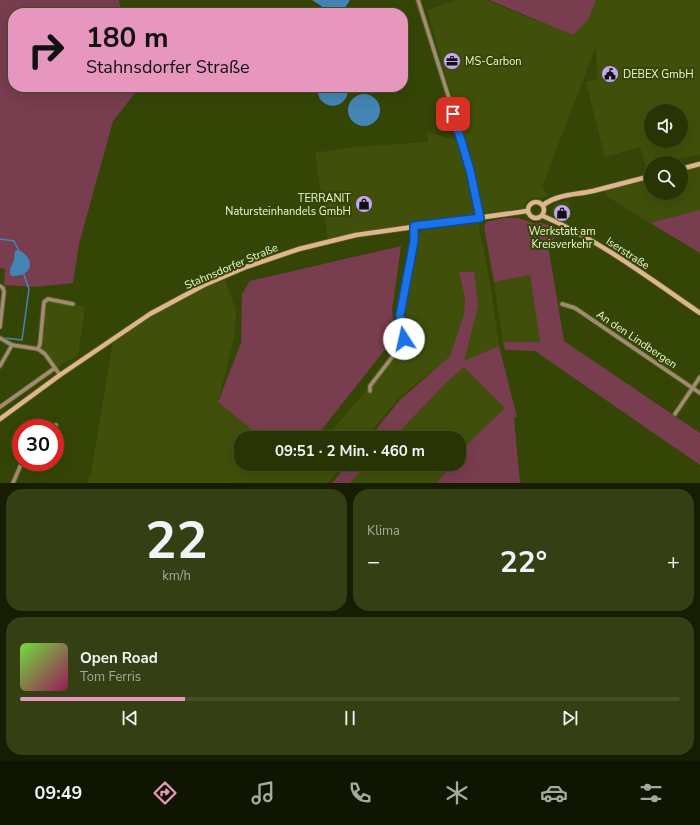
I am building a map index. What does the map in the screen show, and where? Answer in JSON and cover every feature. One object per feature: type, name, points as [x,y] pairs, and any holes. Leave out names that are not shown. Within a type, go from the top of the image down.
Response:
[{"type":"street","points":[[418,0],[461,136],[480,218]]},
{"type":"street","points":[[688,167],[700,164]]},
{"type":"street","points":[[543,205],[559,197],[583,193],[644,178]]},
{"type":"street","points":[[536,202],[543,205],[544,210],[542,216],[533,219],[529,216],[527,211],[528,206],[536,202]]},
{"type":"street","name":"Stahnsdorfer Straße","points":[[0,419],[60,375],[150,314],[204,285],[246,267],[299,249],[356,235],[527,211]]},
{"type":"street","name":"Iserstraße","points":[[542,216],[567,226],[614,254],[700,313]]},
{"type":"street","points":[[370,391],[370,386],[403,343],[404,339],[400,315],[414,241],[414,226]]},
{"type":"street","points":[[0,286],[3,288],[4,292],[0,327]]},
{"type":"street","points":[[38,349],[40,344],[44,302],[48,299],[73,304]]},
{"type":"street","name":"An den Lindbergen","points":[[562,304],[575,308],[700,393]]},
{"type":"street","points":[[0,338],[12,345],[38,349],[45,354],[60,375]]},
{"type":"street","points":[[0,366],[12,345]]},
{"type":"street","points":[[0,407],[55,368]]},
{"type":"street","points":[[675,414],[700,377]]},
{"type":"street","points":[[13,483],[18,471]]},
{"type":"shaded area","points":[[0,0],[119,0],[120,8],[8,8],[8,92],[136,92],[113,121],[79,244],[73,283],[35,287],[4,285],[5,269],[0,268]]},
{"type":"shaded area","points":[[457,0],[485,0],[573,35],[588,20],[596,0],[700,0],[700,154],[688,157],[644,156],[644,160],[640,147],[605,157],[586,82],[597,79],[596,46],[542,187],[548,195],[542,198],[533,198],[526,202],[522,208],[487,213],[481,210],[473,170],[427,10]]},
{"type":"shaded area","points":[[489,0],[596,0],[588,20],[573,35]]},
{"type":"shaded area","points":[[427,132],[459,141],[468,172],[476,211],[473,215],[419,223],[328,241],[315,153],[351,147],[428,142]]},
{"type":"shaded area","points":[[700,166],[700,210],[650,223],[608,197],[605,190],[644,180],[644,200],[688,200],[688,169]]},
{"type":"shaded area","points":[[569,201],[570,209],[565,219],[551,212],[554,204]]},
{"type":"shaded area","points":[[700,210],[700,253],[650,223]]},
{"type":"shaded area","points":[[505,218],[518,218],[536,224],[541,223],[560,228],[549,247],[549,251],[564,341],[700,433],[700,465],[535,351],[505,350],[503,342],[540,342],[530,275],[494,282],[484,226],[486,222]]},
{"type":"shaded area","points":[[475,222],[478,223],[490,283],[499,346],[463,362],[478,306],[459,273],[465,299],[464,314],[450,356],[398,399],[372,431],[332,431],[370,386],[403,343],[400,315],[408,272],[419,233],[422,230]]},
{"type":"shaded area","points":[[401,246],[392,311],[395,337],[321,431],[253,431],[218,402],[241,343],[242,294],[250,281]]},
{"type":"shaded area","points":[[459,272],[474,272],[478,306],[464,361],[499,346],[517,417],[514,418],[520,483],[436,483],[447,471],[466,471],[466,445],[505,408],[464,367],[449,380],[400,431],[375,431],[400,400],[450,356],[464,314],[465,299]]},
{"type":"shaded area","points":[[530,275],[540,342],[503,342],[494,282]]},
{"type":"shaded area","points":[[224,277],[236,311],[234,337],[218,402],[253,431],[234,431],[234,471],[338,471],[328,483],[87,483],[91,474],[113,342],[159,312]]},
{"type":"shaded area","points":[[48,299],[85,307],[78,355],[55,368],[38,349],[44,302]]},
{"type":"shaded area","points":[[464,367],[505,408],[466,445],[466,431],[400,431],[449,380]]},
{"type":"shaded area","points":[[342,471],[361,471],[350,483],[332,483]]},
{"type":"shaded area","points":[[361,471],[447,471],[436,483],[350,483]]},
{"type":"water","points":[[312,0],[350,0],[345,8],[324,8]]},
{"type":"water","points":[[319,92],[347,92],[344,101],[339,105],[333,106],[327,105],[322,101]]},
{"type":"water","points":[[364,94],[375,99],[380,110],[375,121],[364,126],[353,121],[348,110],[353,99]]},
{"type":"water","points":[[19,250],[28,258],[30,267],[24,274],[12,276],[10,274],[10,269],[14,260],[15,251]]},
{"type":"waterway","points":[[0,239],[14,241],[19,251]]},
{"type":"waterway","points":[[5,338],[22,340],[29,289],[23,272]]},
{"type":"place","name":"MS-Carbon","points":[[452,61]]},
{"type":"place","name":"DEBEX GmbH","points":[[610,74]]},
{"type":"place","name":"TERRANIT Natursteinhandels GmbH","points":[[364,204]]},
{"type":"place","name":"Werkstatt am Kreisverkehr","points":[[562,213]]},
{"type":"route","points":[[404,339],[400,315],[414,241],[414,226],[480,218],[470,170],[461,136],[453,114]]}]
